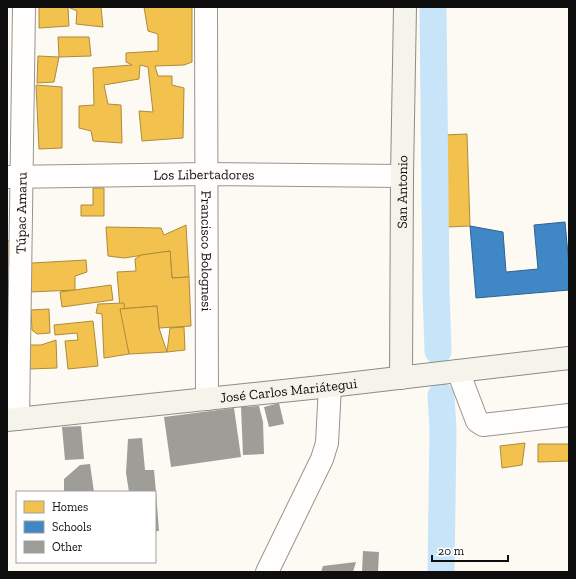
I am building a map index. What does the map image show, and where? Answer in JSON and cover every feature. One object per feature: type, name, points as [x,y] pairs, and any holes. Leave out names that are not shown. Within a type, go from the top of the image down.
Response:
[{"type":"main road","name":"San Antonio","points":[[401,378],[405,7]]},
{"type":"main road","name":"José Carlos Mariátegui","points":[[13,419],[330,386],[569,358]]},
{"type":"street","name":"Túpac Amaru","points":[[13,419],[15,177],[24,7]]},
{"type":"street","name":"Francisco Bolognesi","points":[[206,7],[207,399]]},
{"type":"street","name":"Los Libertadores","points":[[15,177],[206,174],[402,176]]},
{"type":"street","points":[[458,371],[477,421],[483,425],[569,415]]},
{"type":"street","points":[[268,572],[322,459],[326,443],[330,386]]},
{"type":"building: Homes","points":[[39,7],[68,7],[69,26],[39,28]]},
{"type":"building: Homes","points":[[68,7],[101,7],[103,27],[76,24],[77,11]]},
{"type":"building: Homes","points":[[144,7],[192,7],[192,62],[184,65],[155,66],[158,76],[172,76],[172,85],[184,88],[183,138],[142,141],[139,111],[153,112],[148,67],[140,65],[139,79],[104,85],[108,104],[121,105],[122,143],[93,141],[91,131],[79,128],[79,106],[94,105],[93,68],[132,65],[126,62],[126,53],[158,51],[158,34],[148,31]]},
{"type":"building: Homes","points":[[58,37],[89,37],[91,56],[59,57]]},
{"type":"building: Homes","points":[[38,56],[59,57],[54,82],[37,83]]},
{"type":"building: Homes","points":[[36,85],[62,87],[62,148],[39,149]]},
{"type":"building: Homes","points":[[467,134],[470,226],[447,227],[445,135]]},
{"type":"building: Homes","points":[[93,188],[104,188],[104,216],[81,216],[81,205],[93,205]]},
{"type":"building: Homes","points":[[186,225],[189,277],[172,278],[170,251],[124,258],[108,256],[106,227],[161,228],[164,235]]},
{"type":"building: Homes","points":[[7,240],[13,242],[13,265],[7,265]]},
{"type":"building: Homes","points":[[170,251],[172,278],[189,277],[191,326],[159,328],[157,306],[120,309],[117,272],[136,271],[135,259],[141,255]]},
{"type":"building: Homes","points":[[86,260],[87,272],[75,276],[75,290],[30,292],[27,268],[32,263]]},
{"type":"building: Homes","points":[[111,285],[113,300],[62,307],[60,292]]},
{"type":"building: Homes","points":[[124,303],[129,354],[104,358],[102,314],[96,313],[98,304]]},
{"type":"building: Homes","points":[[157,306],[159,328],[167,352],[129,354],[120,309]]},
{"type":"building: Homes","points":[[49,309],[50,333],[37,334],[32,330],[31,310]]},
{"type":"building: Homes","points":[[93,321],[98,366],[68,369],[65,341],[78,340],[77,333],[55,335],[54,325]]},
{"type":"building: Homes","points":[[184,327],[185,350],[167,352],[170,328]]},
{"type":"building: Homes","points":[[56,340],[57,368],[29,369],[28,345],[41,345]]},
{"type":"building: Homes","points":[[525,443],[522,465],[502,468],[500,446]]},
{"type":"building: Homes","points":[[538,444],[569,444],[569,461],[538,462]]},
{"type":"building: Schools","points":[[565,222],[569,265],[569,290],[476,298],[470,226],[503,232],[506,272],[538,269],[534,225]]},
{"type":"building: Other","points":[[279,403],[284,424],[269,427],[264,407]]},
{"type":"building: Other","points":[[259,406],[263,422],[264,454],[243,455],[241,407]]},
{"type":"building: Other","points":[[234,408],[241,457],[171,467],[164,417]]},
{"type":"building: Other","points":[[81,426],[84,459],[65,460],[62,427]]},
{"type":"building: Other","points":[[142,438],[145,470],[154,470],[156,491],[129,491],[126,473],[128,439]]},
{"type":"building: Other","points":[[90,464],[94,491],[64,491],[64,479],[80,465]]},
{"type":"building: Other","points":[[156,492],[159,531],[156,531]]},
{"type":"building: Other","points":[[363,551],[379,552],[378,572],[362,572]]},
{"type":"building: Other","points":[[356,562],[353,572],[321,572],[323,566]]},
{"type":"waterway","points":[[433,7],[438,351]]},
{"type":"waterway","points":[[441,396],[443,430],[441,572]]}]
